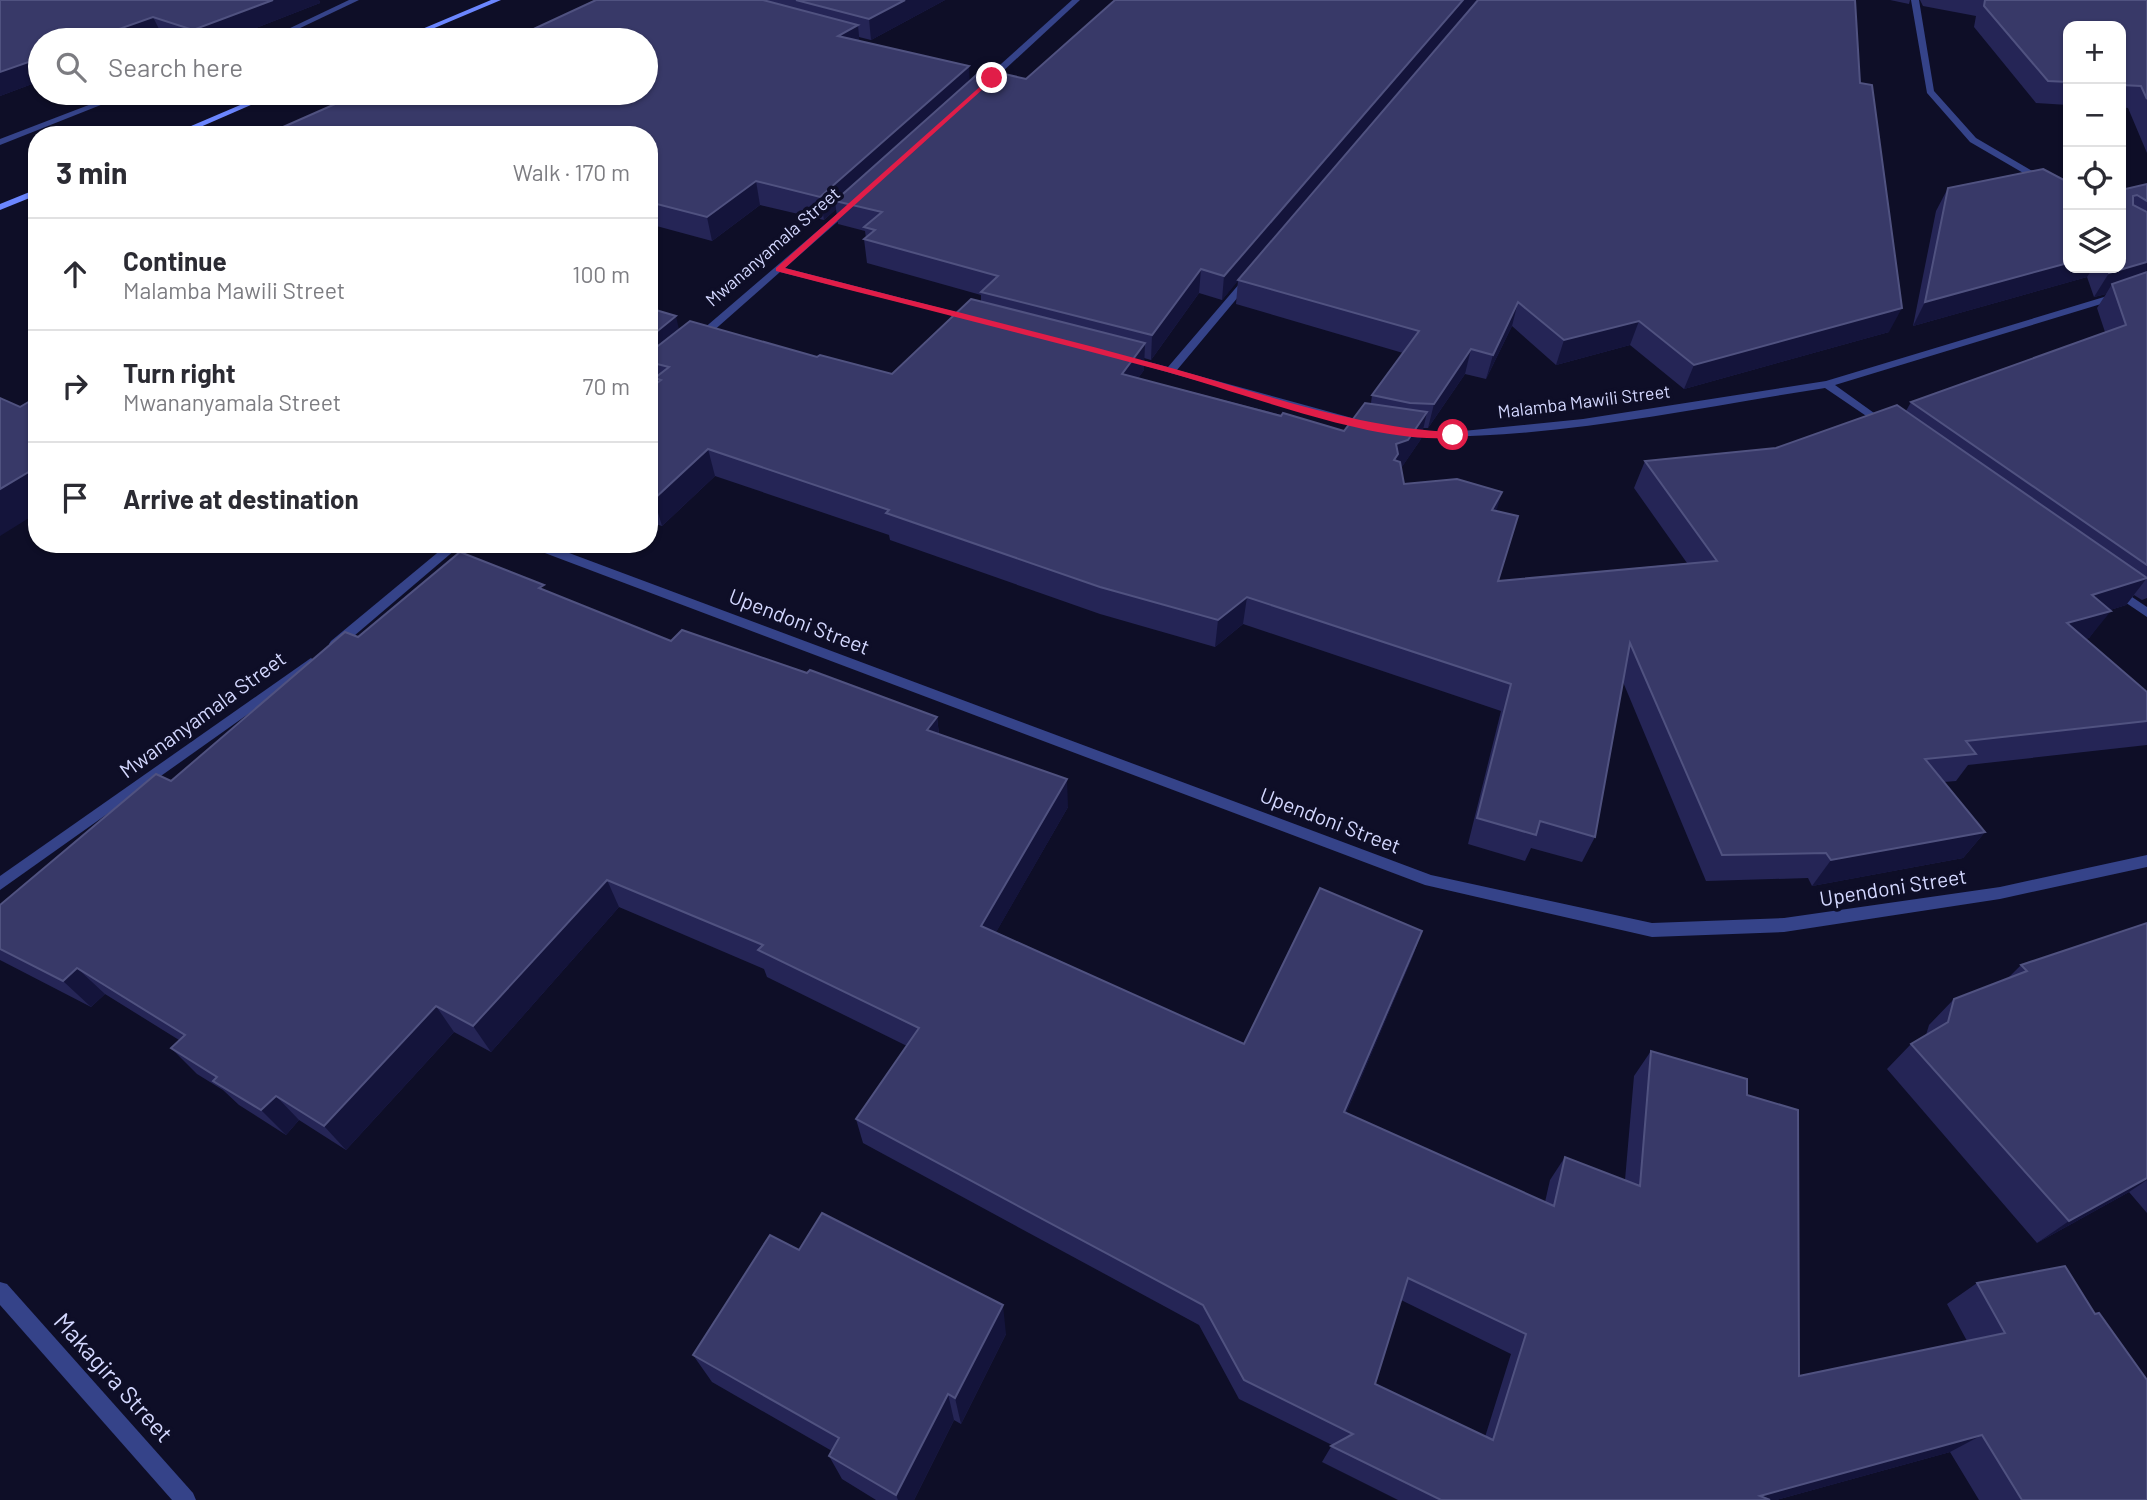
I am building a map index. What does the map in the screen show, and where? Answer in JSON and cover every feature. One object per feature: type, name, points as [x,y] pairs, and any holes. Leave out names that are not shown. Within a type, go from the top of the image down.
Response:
[{"type":"main road","points":[[429,28],[497,0]]},
{"type":"main road","points":[[195,126],[245,105]]},
{"type":"main road","points":[[0,207],[28,196]]},
{"type":"street","points":[[295,28],[355,0]]},
{"type":"street","points":[[971,96],[1076,0]]},
{"type":"street","points":[[1915,0],[1930,91],[1973,139],[2063,193]]},
{"type":"street","points":[[978,74],[992,78]]},
{"type":"street","points":[[41,126],[96,105]]},
{"type":"street","points":[[0,142],[28,131]]},
{"type":"street","name":"Mwananyamala Street","points":[[689,346],[860,196]]},
{"type":"street","points":[[1170,371],[1260,265]]},
{"type":"street","points":[[779,269],[981,322]]},
{"type":"street","name":"Malamba Mawili Street","points":[[1116,357],[1342,420],[1388,430],[1453,435],[1583,422],[1827,384],[2147,287]]},
{"type":"street","points":[[1827,384],[1893,432]]},
{"type":"street","name":"Mwananyamala Street","points":[[0,884],[324,653],[445,553]]},
{"type":"street","name":"Upendoni Street","points":[[557,553],[1430,881],[1652,930],[1784,925],[2000,893],[2147,861]]},
{"type":"street","points":[[2103,582],[2147,613]]},
{"type":"street","name":"Makagira Street","points":[[0,1291],[187,1500]]},
{"type":"building","points":[[0,0],[273,0],[198,28],[187,28],[153,17],[122,28],[28,28],[28,62],[0,72]]},
{"type":"building","points":[[596,0],[763,0],[858,25],[838,36],[969,66],[820,197],[756,181],[707,217],[658,204],[658,126],[285,126],[333,105],[658,105],[658,28],[536,28]]},
{"type":"building","points":[[796,0],[905,0],[869,19]]},
{"type":"building","points":[[1115,0],[1463,0],[1224,276],[1201,269],[1152,335],[981,292],[998,276],[864,239],[875,230],[864,227],[882,212],[835,201],[983,69],[1026,79]]},
{"type":"building","points":[[1478,0],[1855,0],[1860,83],[1872,85],[1902,308],[1694,365],[1639,321],[1564,340],[1518,302],[1493,355],[1471,349],[1434,404],[1410,403],[1372,395],[1419,331],[1238,280]]},
{"type":"building","points":[[1985,0],[2147,0],[2147,99],[2141,86],[2126,85],[2126,21],[2063,21],[2063,82],[2048,81],[1984,6]]},
{"type":"building","points":[[2043,169],[2063,179],[2063,264],[1925,302],[1948,188]]},
{"type":"building","points":[[2147,184],[2147,201],[2137,195],[2133,196],[2133,205],[2147,212],[2147,262],[2126,268],[2126,210],[2126,189]]},
{"type":"building","points":[[2147,272],[2147,565],[1911,402],[2126,325],[2112,284]]},
{"type":"building","points":[[971,299],[1145,343],[1122,374],[1281,416],[1283,413],[1344,431],[1365,403],[1427,412],[1408,440],[1396,444],[1398,454],[1394,460],[1400,462],[1404,484],[1457,479],[1502,492],[1492,510],[1518,516],[1498,581],[1717,561],[1645,461],[1776,448],[1897,405],[2147,578],[2092,595],[2111,611],[2067,623],[2147,692],[2147,721],[1966,741],[1976,754],[1925,759],[1985,832],[1831,860],[1826,853],[1722,855],[1630,643],[1595,837],[1540,821],[1536,835],[1477,818],[1511,684],[1247,597],[1218,620],[1100,587],[886,513],[889,510],[708,449],[658,495],[658,382],[661,380],[658,376],[669,367],[658,364],[658,346],[690,321],[817,357],[820,355],[892,374]]},
{"type":"building","points":[[658,311],[676,316],[658,331]]},
{"type":"building","points":[[0,398],[20,407],[28,402],[28,472],[0,489]]},
{"type":"building","points":[[459,553],[463,553],[544,585],[539,588],[671,641],[682,630],[807,673],[810,670],[937,717],[927,730],[1067,779],[981,926],[1244,1044],[1320,888],[1422,931],[1344,1112],[1554,1206],[1565,1157],[1640,1186],[1651,1051],[1747,1079],[1747,1095],[1798,1110],[1799,1376],[2005,1333],[1977,1283],[2065,1266],[2095,1314],[2099,1313],[2147,1380],[2147,1500],[2022,1500],[1982,1435],[1760,1496],[1770,1500],[1441,1500],[1331,1446],[1353,1434],[1244,1380],[1203,1305],[856,1119],[919,1028],[758,950],[763,945],[607,880],[473,1026],[436,1006],[324,1126],[276,1096],[261,1110],[213,1081],[217,1077],[171,1048],[185,1035],[77,968],[63,981],[0,949],[0,905],[156,774],[171,781],[345,632],[358,637]],"holes":[[[1408,1278],[1526,1334],[1493,1440],[1375,1384]]]},
{"type":"building","points":[[2147,923],[2147,1178],[2069,1221],[1911,1044],[1948,1022],[1954,999],[2027,971],[2021,965]]},
{"type":"building","points":[[822,1213],[1003,1305],[955,1398],[948,1394],[896,1495],[829,1456],[839,1438],[693,1355],[770,1235],[799,1250]]},
{"type":"route","points":[[992,78],[779,269],[1170,371],[1342,420],[1404,433],[1453,435]]}]
